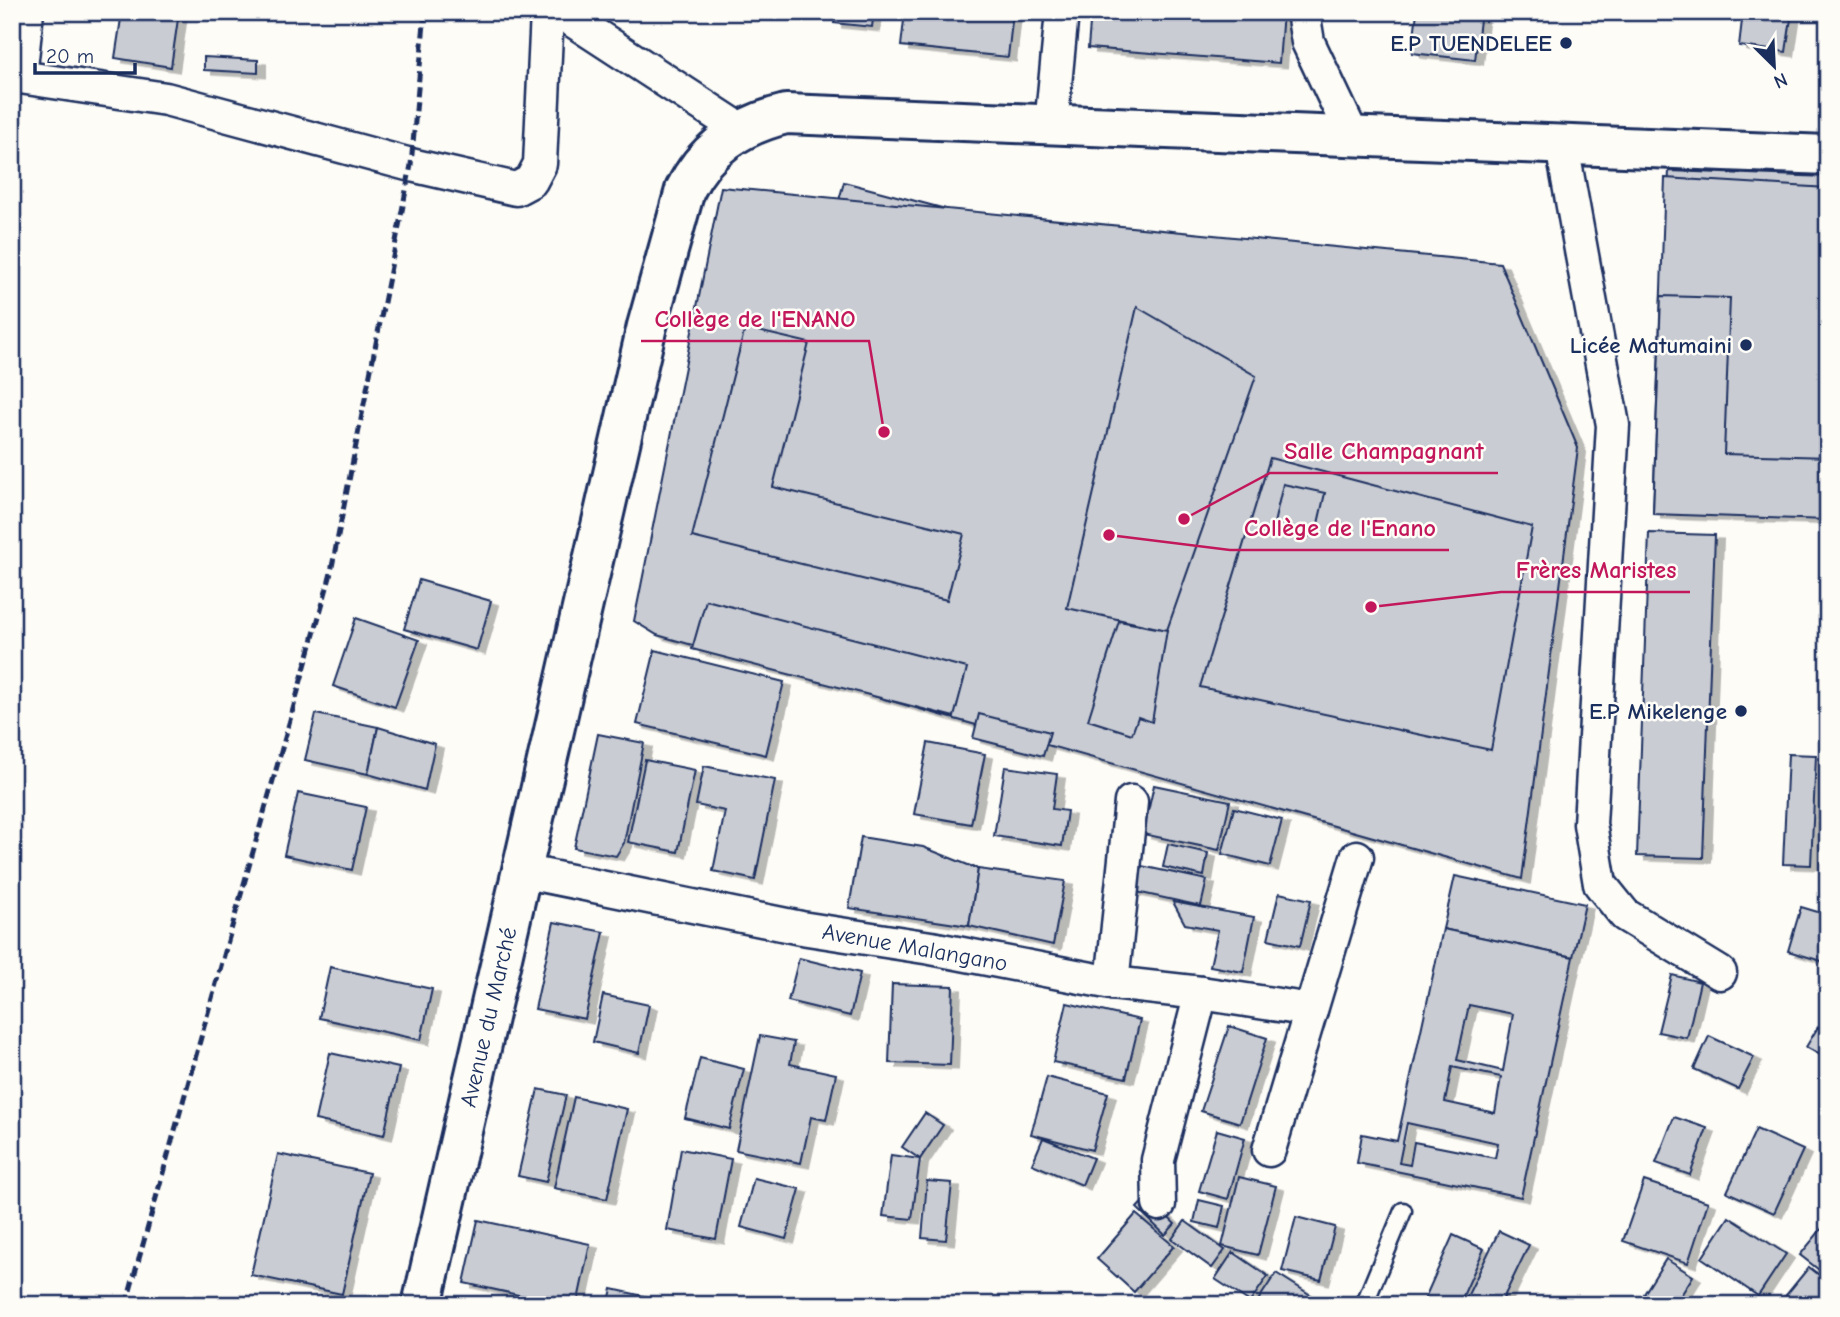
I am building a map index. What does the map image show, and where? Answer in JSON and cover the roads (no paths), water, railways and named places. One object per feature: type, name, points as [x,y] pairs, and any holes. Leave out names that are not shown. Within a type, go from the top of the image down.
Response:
[{"type":"street","points":[[27,12],[16,78],[166,99],[411,165],[516,188],[531,181],[540,164],[547,12]]},
{"type":"street","points":[[559,12],[741,130]]},
{"type":"street","points":[[1051,126],[1062,12]]},
{"type":"street","points":[[1303,12],[1308,42],[1353,138]]},
{"type":"street","name":"Avenue du Marché","points":[[422,1305],[647,326],[685,190],[694,172],[719,144],[765,119],[786,114],[1828,155]]},
{"type":"street","points":[[1562,146],[1614,425],[1590,824],[1600,884],[1625,915],[1720,973]]},
{"type":"street","points":[[1112,983],[1131,802]]},
{"type":"street","points":[[1269,1150],[1357,857]]},
{"type":"street","name":"Avenue Malangano","points":[[521,871],[801,928],[931,948],[1112,983],[1311,1010]]},
{"type":"street","points":[[1159,1204],[1158,1160],[1200,993]]},
{"type":"lane","points":[[1364,1305],[1404,1211]]},
{"type":"railway","points":[[126,1305],[330,577],[411,165],[425,12]]},
{"type":"place","name":"E.P TUENDELEE","points":[[1566,43]]},
{"type":"place","name":"Licée Matumaini","points":[[1746,345]]},
{"type":"place","name":"Collège de l'ENANO","points":[[884,432]]},
{"type":"place","name":"Salle Champagnant","points":[[1184,519]]},
{"type":"place","name":"Collège de l'Enano","points":[[1109,535]]},
{"type":"place","name":"Frères Maristes","points":[[1371,607]]},
{"type":"place","name":"E.P Mikelenge","points":[[1741,711]]}]
